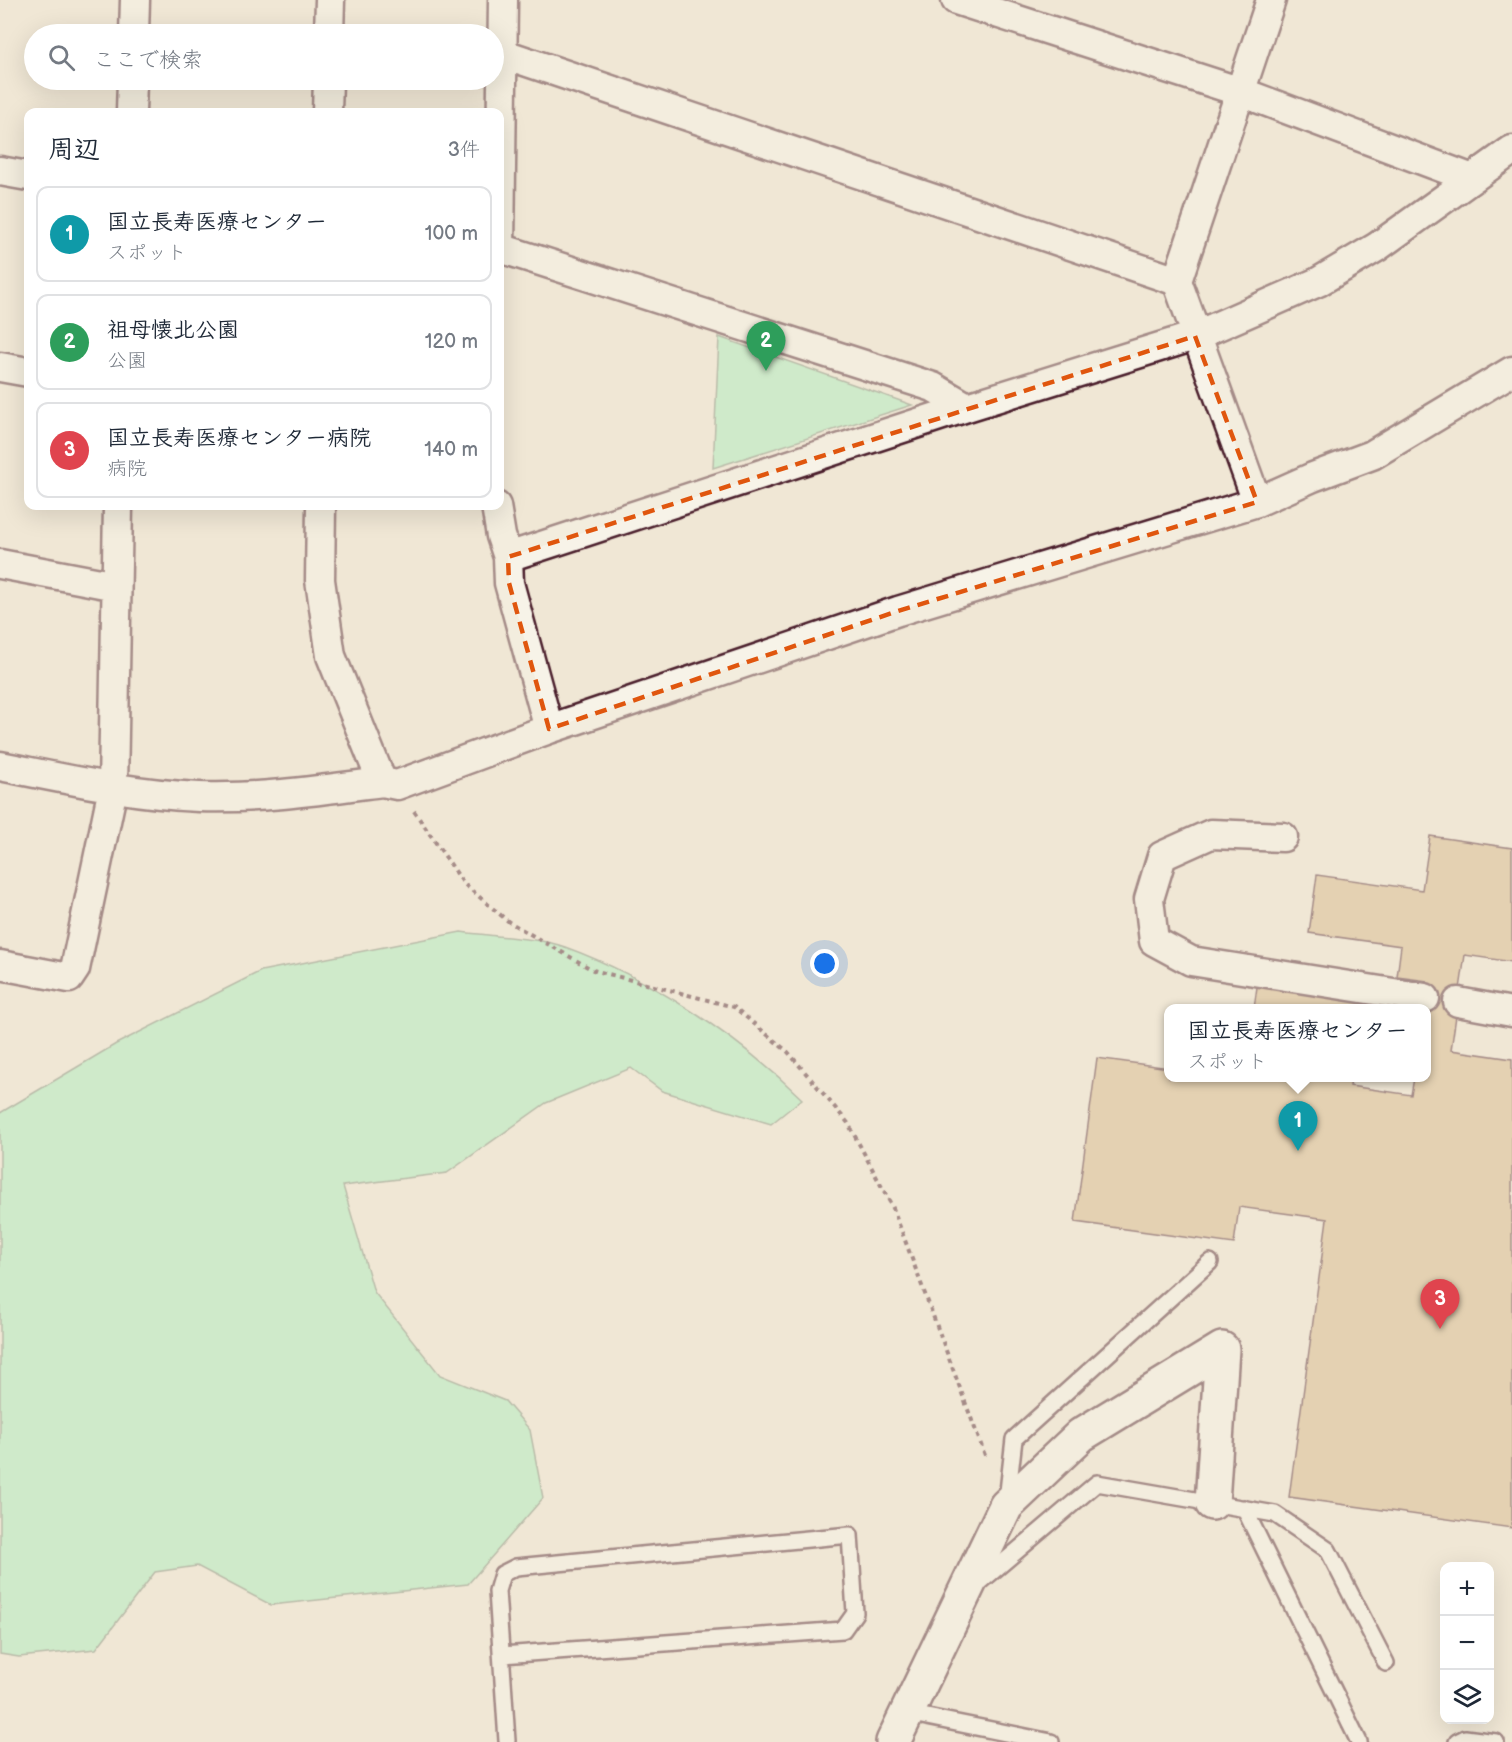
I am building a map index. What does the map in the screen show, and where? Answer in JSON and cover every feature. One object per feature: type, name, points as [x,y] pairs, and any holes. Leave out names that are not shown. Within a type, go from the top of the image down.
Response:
[{"type":"street","points":[[134,24],[135,0]]},
{"type":"street","points":[[329,24],[330,0]]},
{"type":"street","points":[[502,24],[503,0]]},
{"type":"street","points":[[956,0],[1241,92],[1470,178]]},
{"type":"street","points":[[1257,502],[1177,281],[1271,0]]},
{"type":"street","points":[[504,54],[1177,281]]},
{"type":"street","points":[[131,108],[132,90]]},
{"type":"street","points":[[327,108],[328,90]]},
{"type":"street","points":[[501,90],[501,108]]},
{"type":"street","points":[[508,556],[967,407],[1195,336],[1318,282],[1377,247],[1512,150]]},
{"type":"street","points":[[0,171],[24,175]]},
{"type":"street","points":[[504,250],[933,387],[967,407]]},
{"type":"street","points":[[0,367],[24,371]]},
{"type":"street","points":[[0,766],[113,788],[199,797],[276,795],[389,783],[898,610],[1257,502],[1372,454],[1512,371]]},
{"type":"street","points":[[0,965],[69,978],[75,969],[113,788],[118,510]]},
{"type":"street","points":[[321,510],[320,580],[331,656],[389,783]]},
{"type":"street","points":[[497,510],[501,536],[508,556],[509,583],[549,729]]},
{"type":"street","points":[[0,564],[116,586]]},
{"type":"street","points":[[1283,837],[1211,834],[1162,856],[1149,899],[1154,941],[1191,960],[1425,998]]},
{"type":"street","points":[[1458,1002],[1512,1012]]},
{"type":"street","points":[[893,1742],[1006,1506],[1081,1435],[1222,1350],[1212,1503]]},
{"type":"lane","points":[[1006,1506],[1014,1438],[1210,1262]]},
{"type":"lane","points":[[962,1598],[1097,1483],[1275,1514],[1328,1550],[1386,1663]]},
{"type":"lane","points":[[1244,1508],[1359,1742]]},
{"type":"lane","points":[[502,1655],[843,1630],[855,1612],[850,1535],[516,1567],[502,1574],[497,1591],[507,1742],[502,1742]]},
{"type":"lane","points":[[907,1713],[1052,1742]]},
{"type":"lane","points":[[1457,1742],[1465,1738],[1496,1742]]},
{"type":"path","points":[[389,783],[464,884],[509,922],[593,970],[734,1006],[796,1061],[848,1122],[893,1208],[940,1330],[969,1419],[1006,1506]]},
{"type":"highlighted area","points":[[1195,336],[1257,502],[898,611],[549,729],[509,583],[508,557]]},
{"type":"green space","points":[[719,337],[912,405],[713,468]]},
{"type":"green space","points":[[461,932],[555,944],[629,975],[721,1031],[802,1099],[771,1124],[662,1091],[631,1068],[546,1103],[447,1173],[343,1186],[374,1292],[440,1375],[505,1401],[530,1430],[543,1498],[468,1584],[271,1605],[197,1566],[155,1572],[96,1649],[19,1657],[0,1654],[0,1113],[116,1044],[261,971]]},
{"type":"building","points":[[1430,836],[1512,848],[1512,962],[1465,955],[1451,1050],[1512,1059],[1512,1528],[1289,1497],[1327,1219],[1239,1207],[1234,1244],[1075,1222],[1097,1058],[1164,1067],[1164,1082],[1350,1082],[1350,1086],[1411,1095],[1413,1082],[1431,1082],[1431,1004],[1424,1004],[1427,981],[1397,977],[1401,946],[1309,933],[1317,875],[1422,890]]},
{"type":"building","points":[[1258,980],[1387,998],[1386,1004],[1255,1004]]},
{"type":"place","name":"祖母懐北公園","points":[[766,371]]},
{"type":"place","name":"国立長寿医療センター","points":[[1298,1151]]},
{"type":"place","name":"国立長寿医療センター病院","points":[[1440,1329]]}]
